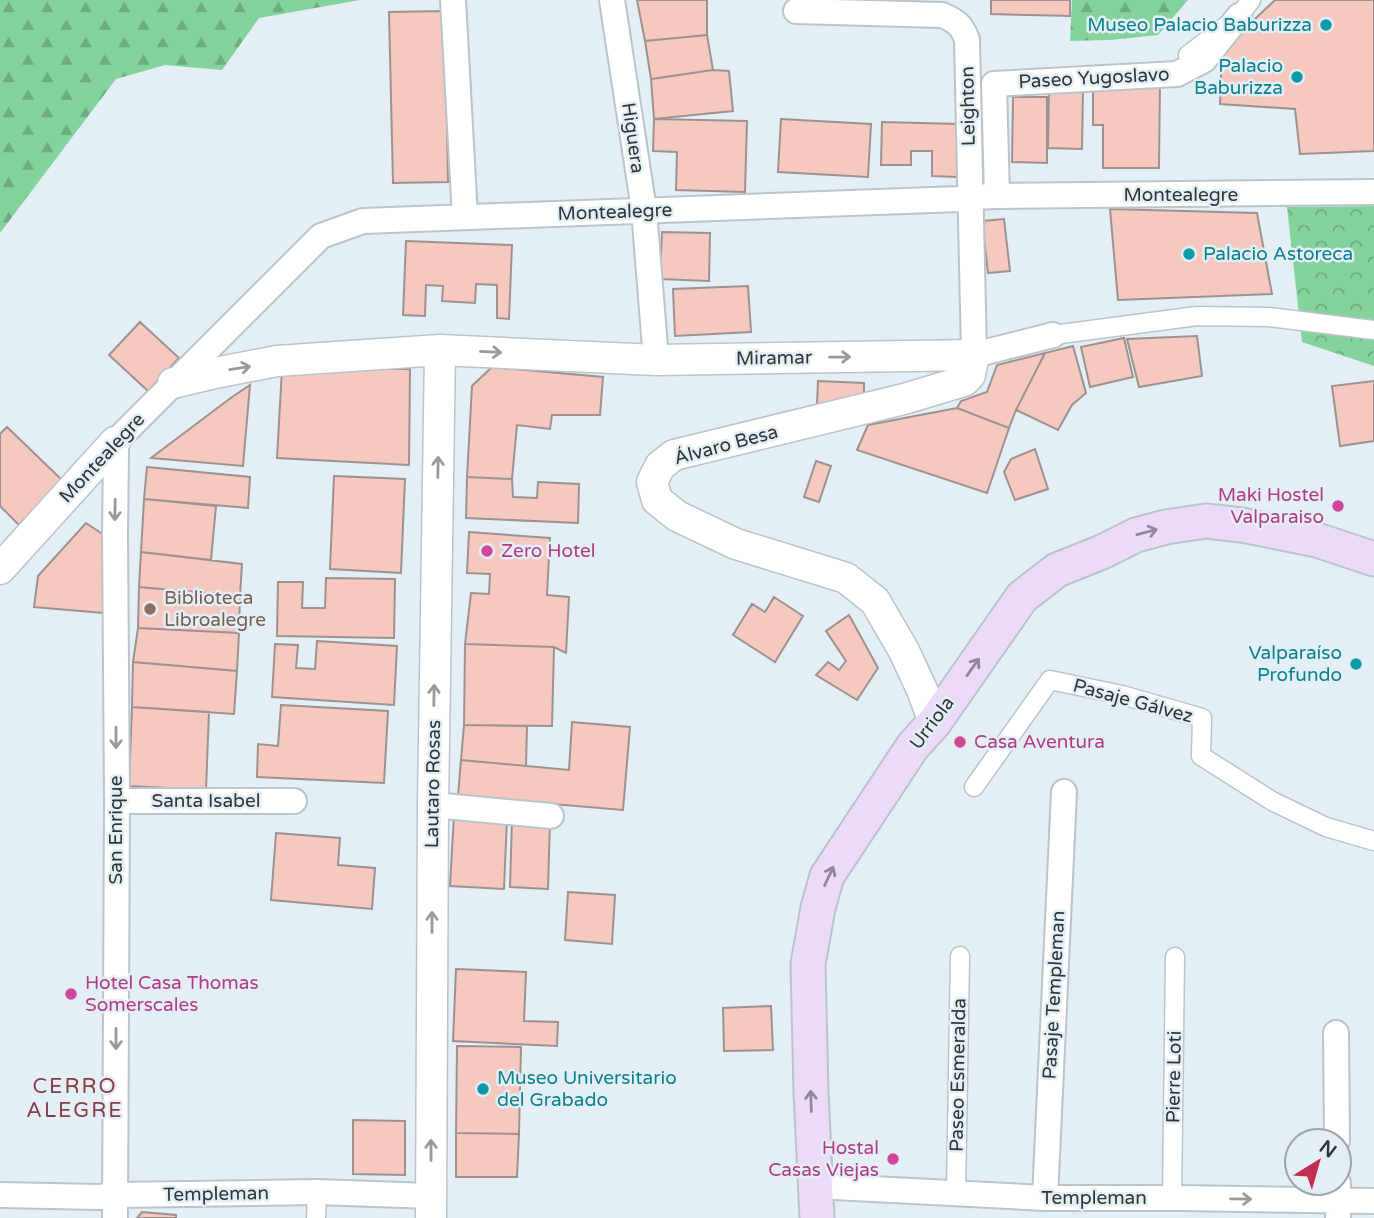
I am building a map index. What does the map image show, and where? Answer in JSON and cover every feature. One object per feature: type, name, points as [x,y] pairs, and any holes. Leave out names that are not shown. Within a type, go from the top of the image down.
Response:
[{"type":"main road","name":"Urriola","points":[[816,1202],[808,964],[827,876],[913,747],[934,723],[1023,597],[1057,570],[1102,552],[1136,534],[1206,521],[1242,525],[1317,540],[1374,559]]},
{"type":"street","points":[[453,0],[465,217]]},
{"type":"street","name":"Higuera","points":[[612,0],[644,211],[656,360]]},
{"type":"street","name":"Paseo Yugoslavo","points":[[1188,55],[1245,8]]},
{"type":"street","name":"Paseo Yugoslavo","points":[[997,196],[994,84],[1177,74],[1204,60],[1245,8]]},
{"type":"street","name":"Leighton","points":[[796,11],[942,15],[964,29],[967,40],[974,355]]},
{"type":"street","name":"Montealegre","points":[[0,569],[115,442],[321,236],[363,220],[997,196],[1374,192]]},
{"type":"street","name":"Miramar","points":[[173,383],[277,361],[440,350],[656,360],[974,355],[1053,335],[1197,316],[1269,317],[1374,330]]},
{"type":"street","name":"Lautaro Rosas","points":[[431,1207],[433,805],[440,350]]},
{"type":"street","name":"Álvaro Besa","points":[[934,723],[904,651],[875,601],[846,578],[736,544],[677,516],[656,500],[652,482],[660,466],[674,455],[904,399],[964,380],[970,375],[974,355]]},
{"type":"street","name":"San Enrique","points":[[115,442],[115,1207]]},
{"type":"street","name":"Pasaje Gálvez","points":[[974,787],[1050,680],[1122,695],[1202,718],[1201,755],[1272,801],[1326,827],[1374,841]]},
{"type":"street","name":"Pasaje Templeman","points":[[1045,1198],[1064,792]]},
{"type":"street","name":"Santa Isabel","points":[[117,801],[295,802]]},
{"type":"street","points":[[433,805],[551,816]]},
{"type":"street","name":"Paseo Esmeralda","points":[[956,1193],[960,956]]},
{"type":"street","name":"Pierre Loti","points":[[1172,1208],[1175,957]]},
{"type":"street","points":[[1336,1033],[1337,1127]]},
{"type":"street","points":[[316,1218],[317,1192]]},
{"type":"street","name":"Templeman","points":[[0,1195],[100,1197],[115,1207],[317,1192],[431,1207]]},
{"type":"street","name":"Templeman","points":[[816,1202],[956,1193],[1172,1208],[1338,1200],[1374,1201]]},
{"type":"green space","points":[[0,0],[360,0],[259,18],[222,70],[165,65],[116,79],[0,233]]},
{"type":"green space","points":[[1072,0],[1188,0],[1158,35],[1070,41]]},
{"type":"green space","points":[[1374,206],[1374,366],[1302,342],[1287,207]]},
{"type":"building","points":[[637,0],[707,0],[707,35],[645,41]]},
{"type":"building","points":[[991,0],[1070,0],[1070,16],[991,14]]},
{"type":"building","name":"Palacio Baburizza","points":[[1275,0],[1374,0],[1374,151],[1300,154],[1295,109],[1220,104],[1222,50]]},
{"type":"building","points":[[445,11],[448,182],[393,183],[389,12]]},
{"type":"building","points":[[707,35],[713,70],[651,79],[645,41]]},
{"type":"building","points":[[713,70],[729,71],[733,111],[654,119],[651,79]]},
{"type":"building","points":[[1160,83],[1159,168],[1103,168],[1103,125],[1093,125],[1093,86]]},
{"type":"building","points":[[1049,87],[1083,88],[1082,149],[1048,148]]},
{"type":"building","points":[[1013,97],[1047,97],[1047,163],[1012,162]]},
{"type":"building","points":[[654,119],[747,121],[745,192],[676,190],[677,152],[653,151]]},
{"type":"building","points":[[781,119],[871,124],[868,177],[778,172]]},
{"type":"building","points":[[882,122],[960,124],[958,177],[932,176],[932,151],[911,151],[911,165],[881,165]]},
{"type":"building","name":"Palacio Astoreca","points":[[1110,209],[1257,213],[1272,294],[1118,300]]},
{"type":"building","points":[[1004,219],[1010,271],[988,273],[982,221]]},
{"type":"building","points":[[662,232],[710,233],[709,281],[660,279]]},
{"type":"building","points":[[406,241],[512,245],[509,319],[497,318],[497,285],[476,284],[475,303],[442,301],[443,286],[426,285],[425,316],[403,315]]},
{"type":"building","points":[[748,286],[751,332],[675,336],[673,289]]},
{"type":"building","points":[[140,322],[179,358],[148,391],[109,355]]},
{"type":"building","points":[[1197,336],[1202,376],[1139,387],[1127,339]]},
{"type":"building","points":[[1124,338],[1133,377],[1090,387],[1081,347]]},
{"type":"building","points":[[1073,346],[1086,393],[1072,405],[1058,430],[1016,410],[1045,353]]},
{"type":"building","points":[[1045,353],[1009,428],[957,408],[961,401],[987,392],[997,365]]},
{"type":"building","points":[[492,367],[603,377],[600,415],[552,415],[550,429],[517,425],[512,479],[467,477],[472,386]]},
{"type":"building","points":[[282,369],[410,369],[409,465],[277,458]]},
{"type":"building","points":[[818,381],[864,383],[864,408],[817,405]]},
{"type":"building","points":[[1374,381],[1374,441],[1340,446],[1332,386]]},
{"type":"building","points":[[250,385],[243,466],[151,458],[232,397]]},
{"type":"building","points":[[957,408],[1009,428],[987,493],[857,450],[868,425]]},
{"type":"building","points":[[7,427],[62,480],[19,525],[0,506],[0,434]]},
{"type":"building","points":[[1035,449],[1048,489],[1015,500],[1004,472],[1011,459]]},
{"type":"building","points":[[816,461],[831,466],[819,502],[804,497]]},
{"type":"building","points":[[147,467],[250,477],[248,508],[144,499]]},
{"type":"building","points":[[334,476],[405,479],[401,573],[330,569]]},
{"type":"building","points":[[467,477],[512,479],[513,497],[537,498],[538,482],[579,484],[578,523],[466,518]]},
{"type":"building","points":[[144,499],[216,506],[211,560],[141,552]]},
{"type":"building","points":[[86,523],[104,535],[103,613],[34,607],[38,576]]},
{"type":"building","points":[[469,532],[550,538],[547,595],[569,597],[566,653],[554,647],[465,644],[471,593],[489,594],[490,574],[467,573]]},
{"type":"building","points":[[141,552],[242,564],[240,596],[139,587]]},
{"type":"building","points":[[326,578],[395,579],[394,638],[277,636],[278,582],[303,582],[302,608],[325,608]]},
{"type":"building","points":[[139,587],[240,596],[239,633],[138,628]]},
{"type":"building","points":[[774,597],[803,616],[775,662],[733,635],[752,604],[765,612]]},
{"type":"building","points":[[849,615],[878,668],[857,700],[816,675],[828,662],[839,670],[846,661],[826,631]]},
{"type":"building","points":[[138,628],[239,633],[237,671],[133,662]]},
{"type":"building","points":[[317,641],[397,646],[394,705],[272,697],[275,644],[298,645],[296,668],[315,669]]},
{"type":"building","points":[[465,644],[554,647],[552,726],[464,725]]},
{"type":"building","points":[[133,662],[237,671],[234,714],[132,707]]},
{"type":"building","points":[[281,705],[388,711],[384,783],[257,777],[258,744],[278,746]]},
{"type":"building","points":[[132,707],[209,712],[206,790],[129,786]]},
{"type":"building","points":[[572,722],[630,727],[623,810],[458,796],[461,760],[569,770]]},
{"type":"building","points":[[464,725],[527,726],[526,766],[461,760]]},
{"type":"building","points":[[454,815],[507,818],[504,889],[450,886]]},
{"type":"building","points":[[512,819],[550,821],[548,889],[510,887]]},
{"type":"building","points":[[276,833],[340,838],[338,865],[375,868],[372,909],[271,900]]},
{"type":"building","points":[[568,892],[615,895],[612,944],[565,940]]},
{"type":"building","points":[[456,969],[526,972],[524,1021],[558,1022],[557,1046],[453,1041]]},
{"type":"building","points":[[771,1006],[773,1050],[724,1051],[723,1008]]},
{"type":"building","points":[[457,1046],[521,1047],[519,1134],[456,1133]]},
{"type":"building","points":[[353,1120],[405,1121],[405,1175],[353,1174]]},
{"type":"building","points":[[456,1133],[519,1134],[517,1177],[456,1177]]},
{"type":"building","points":[[142,1212],[176,1215],[176,1218],[137,1218]]},
{"type":"place","name":"Museo Palacio Baburizza","points":[[1326,25]]},
{"type":"place","name":"Palacio Baburizza","points":[[1297,77]]},
{"type":"place","name":"Palacio Astoreca","points":[[1189,254]]},
{"type":"place","name":"Maki Hostel Valparaiso","points":[[1338,506]]},
{"type":"place","name":"Zero Hotel","points":[[487,551]]},
{"type":"place","name":"Biblioteca Libroalegre","points":[[150,609]]},
{"type":"place","name":"Valparaíso Profundo","points":[[1356,664]]},
{"type":"place","name":"Casa Aventura","points":[[960,742]]},
{"type":"place","name":"Hotel Casa Thomas Somerscales","points":[[71,994]]},
{"type":"place","name":"Museo Universitario del Grabado","points":[[483,1089]]},
{"type":"place","name":"Hostal Casas Viejas","points":[[893,1159]]},
{"type":"district","name":"CERRO ALEGRE","points":[[75,1098]]}]
